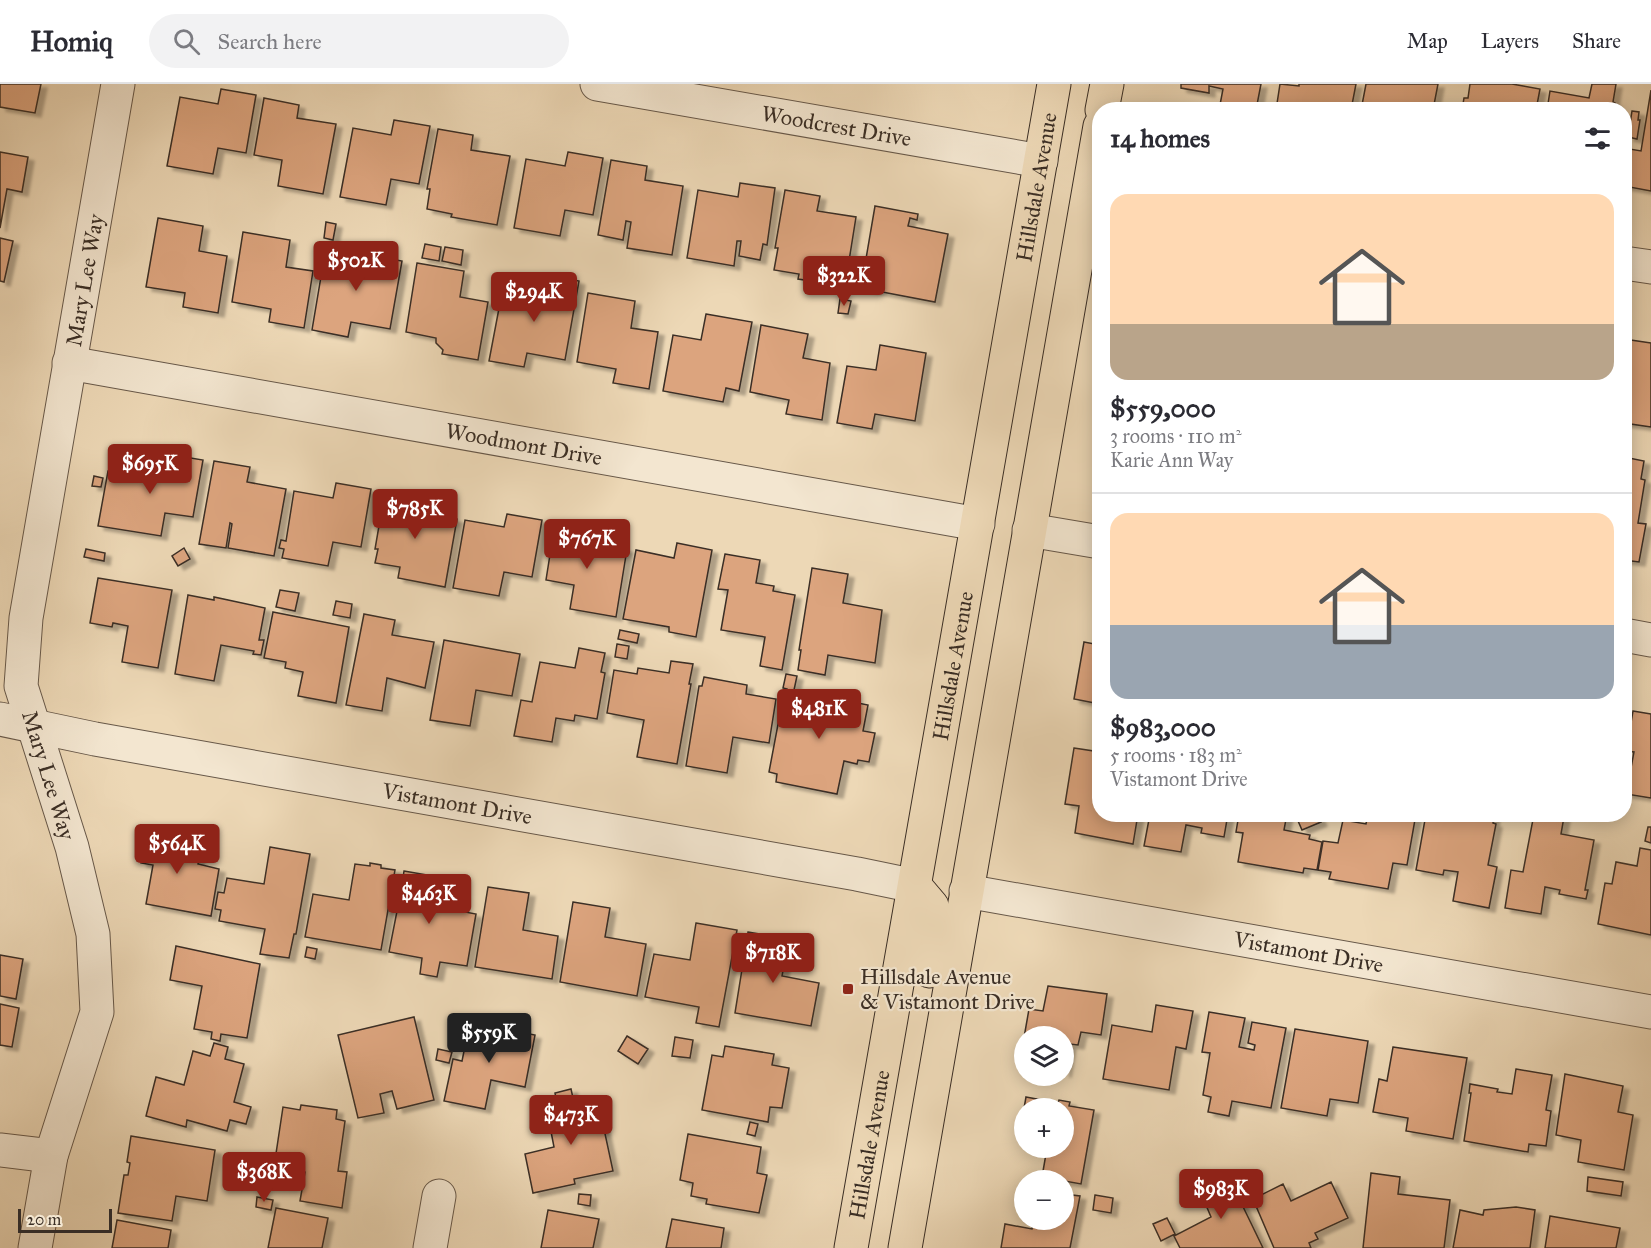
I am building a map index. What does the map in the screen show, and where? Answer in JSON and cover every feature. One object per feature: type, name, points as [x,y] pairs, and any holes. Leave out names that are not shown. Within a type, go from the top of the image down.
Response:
[{"type":"highway","name":"Hillsdale Avenue","points":[[851,1248],[1054,84]]},
{"type":"highway","points":[[1104,102],[1107,84]]},
{"type":"highway","points":[[904,1248],[1029,530],[1092,192]]},
{"type":"highway","points":[[915,886],[932,906],[937,928],[913,1076],[928,1113]]},
{"type":"street","name":"Mary Lee Way","points":[[35,1248],[51,1156],[97,1012],[93,934],[72,847],[21,686],[26,618],[118,84]]},
{"type":"street","name":"Woodcrest Drive","points":[[597,84],[1041,161]]},
{"type":"street","points":[[1632,264],[1651,267]]},
{"type":"street","name":"Woodmont Drive","points":[[69,363],[978,524]]},
{"type":"street","points":[[1029,530],[1092,542]]},
{"type":"street","points":[[1632,636],[1651,640]]},
{"type":"street","name":"Vistamont Drive","points":[[0,719],[95,739],[915,886]]},
{"type":"street","name":"Vistamont Drive","points":[[966,891],[1651,1012]]},
{"type":"street","points":[[0,1150],[51,1156]]},
{"type":"street","points":[[430,1248],[439,1196]]},
{"type":"building","points":[[0,84],[41,84],[35,113],[0,107]]},
{"type":"building","points":[[1181,84],[1261,84],[1258,102],[1221,102],[1223,89],[1209,86],[1209,93],[1181,88]]},
{"type":"building","points":[[1280,84],[1299,86],[1299,84],[1356,84],[1353,102],[1277,102]]},
{"type":"building","points":[[1366,84],[1438,84],[1435,102],[1363,102]]},
{"type":"building","points":[[1470,84],[1512,84],[1540,89],[1538,102],[1463,102],[1464,98],[1468,98]]},
{"type":"building","points":[[1592,84],[1616,84],[1613,102],[1548,102],[1550,91],[1589,98]]},
{"type":"building","points":[[221,89],[256,95],[246,153],[218,148],[213,174],[167,166],[180,97],[218,104]]},
{"type":"building","points":[[1651,90],[1651,191],[1632,187],[1632,149],[1641,151]]},
{"type":"building","points":[[264,98],[299,105],[297,118],[336,124],[323,194],[278,186],[282,160],[254,155]]},
{"type":"building","points":[[1632,111],[1639,112],[1637,139],[1632,138]]},
{"type":"building","points":[[394,120],[430,126],[419,184],[391,179],[386,205],[340,197],[353,128],[391,135]]},
{"type":"building","points":[[438,129],[473,135],[471,150],[510,156],[497,225],[451,217],[452,214],[427,209],[430,189],[427,189]]},
{"type":"building","points":[[0,152],[28,157],[22,192],[7,189],[0,228]]},
{"type":"building","points":[[568,152],[603,158],[593,215],[565,210],[560,236],[514,228],[526,159],[565,166]]},
{"type":"building","points":[[611,160],[647,166],[645,180],[683,186],[672,255],[627,248],[631,222],[626,221],[623,240],[598,235]]},
{"type":"building","points":[[740,183],[775,188],[767,245],[763,244],[760,260],[739,256],[741,241],[737,241],[734,266],[687,258],[698,190],[738,197]]},
{"type":"building","points":[[785,190],[820,196],[817,211],[856,217],[845,286],[798,279],[799,274],[774,270],[778,248],[775,248]]},
{"type":"building","points":[[875,206],[918,214],[917,220],[910,218],[908,226],[948,234],[935,302],[861,288]]},
{"type":"building","points":[[158,218],[203,226],[199,251],[227,256],[218,313],[183,307],[185,293],[146,287]]},
{"type":"building","points":[[326,222],[336,224],[333,240],[324,238]]},
{"type":"building","points":[[243,232],[290,240],[286,267],[313,271],[304,328],[269,322],[271,309],[232,302]]},
{"type":"building","points":[[0,238],[13,241],[4,282],[0,281]]},
{"type":"building","points":[[425,244],[441,247],[439,261],[422,258]]},
{"type":"building","points":[[326,247],[402,261],[390,329],[351,322],[348,337],[312,330]]},
{"type":"building","points":[[445,247],[463,250],[461,265],[442,261]]},
{"type":"building","points":[[417,263],[464,271],[460,297],[488,302],[478,360],[442,354],[443,350],[436,343],[436,338],[406,332]]},
{"type":"building","points":[[569,279],[579,281],[565,360],[527,353],[524,367],[489,361],[500,303],[504,304],[508,285],[531,289],[531,283],[567,289]]},
{"type":"building","points":[[588,293],[635,301],[631,328],[658,332],[649,389],[613,383],[616,369],[577,362]]},
{"type":"building","points":[[840,299],[851,301],[848,314],[838,313]]},
{"type":"building","points":[[706,314],[752,322],[739,391],[726,388],[723,402],[663,391],[673,335],[701,340]]},
{"type":"building","points":[[761,325],[808,334],[803,358],[830,363],[822,420],[786,414],[789,400],[750,392]]},
{"type":"building","points":[[1632,340],[1651,343],[1651,427],[1632,424]]},
{"type":"building","points":[[880,345],[926,353],[915,421],[875,414],[872,429],[837,423],[847,366],[876,370]]},
{"type":"building","points":[[167,454],[203,460],[193,517],[165,513],[161,536],[98,526],[108,471],[125,474],[127,461],[165,467]]},
{"type":"building","points":[[1632,459],[1644,461],[1641,479],[1645,480],[1638,523],[1646,524],[1639,562],[1632,561]]},
{"type":"building","points":[[214,461],[250,467],[247,482],[286,489],[274,556],[228,548],[232,524],[230,523],[226,548],[199,544]]},
{"type":"building","points":[[94,476],[103,478],[101,487],[92,486]]},
{"type":"building","points":[[336,483],[371,489],[361,547],[333,542],[328,566],[282,558],[284,549],[279,548],[281,540],[286,541],[294,491],[333,498]]},
{"type":"building","points":[[385,491],[420,497],[417,512],[457,519],[445,587],[398,578],[400,567],[375,563],[378,549],[375,549]]},
{"type":"building","points":[[507,514],[542,520],[532,577],[504,572],[499,596],[453,588],[465,520],[504,527]]},
{"type":"building","points":[[555,523],[591,529],[588,543],[627,549],[616,617],[570,609],[574,585],[546,580]]},
{"type":"building","points":[[677,543],[712,550],[696,637],[669,632],[669,627],[623,619],[636,550],[674,558]]},
{"type":"building","points":[[184,548],[190,559],[178,566],[172,556]]},
{"type":"building","points":[[86,549],[105,553],[104,561],[84,557]]},
{"type":"building","points":[[725,554],[760,560],[756,583],[774,586],[773,591],[795,595],[782,670],[760,666],[765,637],[721,630],[728,590],[718,589]]},
{"type":"building","points":[[812,568],[848,574],[843,603],[882,610],[875,663],[828,655],[825,675],[798,670]]},
{"type":"building","points":[[98,578],[172,590],[158,668],[122,662],[128,626],[113,623],[112,627],[90,623]]},
{"type":"building","points":[[280,590],[299,593],[295,611],[276,607]]},
{"type":"building","points":[[188,595],[214,600],[214,597],[265,608],[259,640],[264,640],[261,655],[253,654],[254,651],[221,645],[214,681],[175,674]]},
{"type":"building","points":[[336,601],[352,604],[350,618],[333,615]]},
{"type":"building","points":[[273,612],[349,627],[336,703],[298,696],[303,672],[285,668],[286,662],[264,658]]},
{"type":"building","points":[[364,614],[395,620],[392,635],[434,642],[425,688],[387,678],[382,711],[346,705]]},
{"type":"building","points":[[620,630],[639,634],[637,643],[618,639]]},
{"type":"building","points":[[444,640],[520,654],[512,696],[476,690],[470,726],[430,720]]},
{"type":"building","points":[[1084,642],[1092,644],[1092,702],[1074,699]]},
{"type":"building","points":[[617,644],[629,646],[627,659],[615,657]]},
{"type":"building","points":[[579,648],[605,653],[601,672],[605,673],[597,719],[575,715],[574,721],[556,718],[552,742],[514,736],[521,700],[532,702],[540,662],[575,668]]},
{"type":"building","points":[[671,661],[693,664],[677,764],[637,757],[644,720],[607,713],[614,670],[637,674],[638,668],[669,673]]},
{"type":"building","points":[[786,674],[797,676],[794,690],[868,705],[863,731],[875,733],[869,762],[858,760],[857,764],[844,761],[837,794],[776,782],[777,774],[769,772],[779,719],[788,721],[791,708],[783,706],[787,689],[783,688]]},
{"type":"building","points":[[704,677],[747,685],[746,694],[776,699],[769,743],[733,737],[727,773],[686,766],[699,686],[702,686]]},
{"type":"building","points":[[1633,711],[1651,714],[1651,798],[1632,795],[1634,752],[1632,752]]},
{"type":"building","points":[[1074,748],[1092,751],[1092,822],[1137,822],[1133,844],[1075,833],[1079,806],[1065,804]]},
{"type":"building","points":[[1148,822],[1227,822],[1224,837],[1201,833],[1202,828],[1186,825],[1181,852],[1144,846]]},
{"type":"building","points":[[1238,822],[1286,822],[1284,830],[1310,835],[1309,839],[1322,842],[1317,870],[1304,868],[1303,873],[1238,862],[1243,833],[1236,832]]},
{"type":"building","points":[[1298,822],[1321,822],[1302,830]]},
{"type":"building","points":[[1343,822],[1366,824],[1366,822],[1415,822],[1407,865],[1393,863],[1388,889],[1329,879],[1331,872],[1318,870],[1323,841],[1338,843]]},
{"type":"building","points":[[1425,822],[1493,822],[1496,824],[1488,865],[1497,867],[1489,908],[1453,901],[1458,872],[1444,870],[1443,875],[1416,870]]},
{"type":"building","points":[[1532,822],[1563,822],[1561,834],[1594,840],[1585,890],[1588,890],[1586,899],[1559,894],[1560,890],[1545,887],[1541,914],[1505,908],[1511,870],[1523,872]]},
{"type":"building","points":[[147,827],[185,833],[181,857],[199,859],[198,864],[219,869],[211,916],[146,904],[153,865],[141,863]]},
{"type":"building","points":[[1648,827],[1651,827],[1651,843],[1645,841]]},
{"type":"building","points":[[270,847],[310,854],[296,934],[294,934],[289,958],[260,954],[265,929],[219,921],[221,910],[215,909],[218,892],[224,893],[227,878],[264,884]]},
{"type":"building","points":[[1640,848],[1651,850],[1651,935],[1598,924],[1605,883],[1612,884],[1616,862],[1637,866]]},
{"type":"building","points":[[370,863],[381,865],[381,868],[395,870],[381,950],[305,937],[313,894],[349,900],[355,864],[370,866]]},
{"type":"building","points":[[404,871],[439,877],[434,906],[476,914],[467,966],[440,962],[437,977],[420,974],[422,958],[389,952],[398,906],[393,905],[397,877],[403,878]]},
{"type":"building","points":[[488,887],[529,893],[523,930],[558,936],[552,979],[475,967]]},
{"type":"building","points":[[573,902],[610,908],[605,937],[646,944],[637,996],[560,982]]},
{"type":"building","points":[[696,923],[737,930],[719,1027],[696,1023],[699,1007],[645,997],[654,954],[690,960]]},
{"type":"building","points":[[748,932],[789,939],[782,976],[819,983],[811,1026],[735,1013]]},
{"type":"building","points":[[176,946],[260,964],[247,1038],[221,1034],[220,1041],[211,1039],[212,1032],[194,1029],[202,986],[170,980]]},
{"type":"building","points":[[307,947],[317,949],[315,959],[305,957]]},
{"type":"building","points":[[0,955],[23,959],[16,999],[0,996]]},
{"type":"building","points":[[1048,986],[1107,994],[1101,1035],[1081,1032],[1078,1045],[1074,1044],[1074,1026],[1026,1026],[1029,1009],[1043,1011]]},
{"type":"building","points":[[0,1004],[19,1008],[12,1047],[0,1045]]},
{"type":"building","points":[[1156,1005],[1193,1011],[1186,1049],[1176,1047],[1169,1090],[1103,1079],[1112,1025],[1152,1032]]},
{"type":"building","points":[[1209,1012],[1245,1018],[1239,1047],[1254,1050],[1255,1045],[1248,1043],[1252,1022],[1286,1028],[1271,1108],[1232,1101],[1229,1116],[1208,1112],[1211,1097],[1203,1095],[1210,1053],[1202,1052]]},
{"type":"building","points":[[414,1017],[434,1100],[397,1109],[392,1091],[380,1094],[384,1113],[358,1118],[338,1035]]},
{"type":"building","points":[[470,1022],[535,1035],[525,1087],[491,1080],[485,1109],[444,1101],[453,1059],[462,1061]]},
{"type":"building","points":[[1295,1029],[1368,1041],[1358,1103],[1330,1099],[1327,1116],[1281,1108]]},
{"type":"building","points":[[627,1036],[648,1049],[638,1064],[618,1051]]},
{"type":"building","points":[[675,1037],[693,1040],[690,1058],[672,1056]]},
{"type":"building","points":[[214,1043],[228,1047],[225,1059],[244,1064],[234,1102],[251,1107],[246,1124],[230,1120],[227,1131],[187,1120],[186,1127],[146,1116],[156,1077],[184,1085],[193,1051],[210,1056]]},
{"type":"building","points":[[725,1046],[774,1054],[772,1065],[789,1068],[782,1108],[770,1107],[768,1122],[702,1110],[712,1055],[723,1057]]},
{"type":"building","points":[[1393,1047],[1467,1058],[1453,1139],[1406,1131],[1408,1118],[1373,1112],[1379,1079],[1387,1081]]},
{"type":"building","points":[[438,1049],[452,1052],[449,1063],[436,1060]]},
{"type":"building","points":[[1516,1069],[1552,1075],[1546,1110],[1551,1111],[1546,1146],[1529,1144],[1528,1152],[1464,1141],[1471,1093],[1469,1093],[1470,1084],[1512,1094]]},
{"type":"building","points":[[1565,1074],[1623,1086],[1618,1112],[1633,1115],[1624,1170],[1578,1162],[1581,1140],[1556,1135]]},
{"type":"building","points":[[571,1089],[575,1107],[598,1101],[613,1171],[574,1179],[575,1184],[533,1193],[525,1154],[554,1147],[547,1111],[558,1109],[555,1093]]},
{"type":"building","points":[[301,1105],[337,1110],[336,1119],[345,1121],[338,1171],[347,1172],[342,1208],[300,1201],[305,1172],[274,1167],[283,1107],[300,1110]]},
{"type":"building","points":[[1074,1107],[1094,1110],[1081,1184],[1074,1183],[1074,1170],[1043,1170],[1045,1158],[1074,1158]]},
{"type":"building","points":[[750,1122],[758,1124],[755,1136],[747,1134]]},
{"type":"building","points":[[688,1134],[761,1147],[757,1173],[767,1175],[759,1213],[706,1204],[707,1199],[691,1196],[693,1183],[680,1180]]},
{"type":"building","points":[[131,1136],[215,1150],[207,1201],[176,1196],[172,1221],[118,1213],[124,1175],[128,1175],[130,1163],[127,1162]]},
{"type":"building","points":[[1223,1171],[1230,1185],[1232,1184],[1263,1248],[1180,1248],[1174,1236],[1211,1217],[1197,1184]]},
{"type":"building","points":[[1371,1173],[1400,1177],[1398,1194],[1450,1200],[1444,1248],[1363,1248]]},
{"type":"building","points":[[1588,1177],[1623,1182],[1621,1196],[1587,1191]]},
{"type":"building","points":[[1331,1182],[1348,1218],[1315,1233],[1318,1239],[1309,1243],[1311,1248],[1274,1248],[1253,1199],[1283,1184],[1291,1201]]},
{"type":"building","points":[[579,1194],[591,1195],[590,1206],[578,1204]]},
{"type":"building","points":[[1074,1195],[1080,1196],[1074,1227]]},
{"type":"building","points":[[1095,1195],[1113,1198],[1111,1213],[1093,1210]]},
{"type":"building","points":[[257,1197],[273,1200],[271,1210],[256,1207]]},
{"type":"building","points":[[1516,1207],[1535,1210],[1530,1248],[1453,1248],[1460,1210],[1483,1215],[1484,1210]]},
{"type":"building","points":[[276,1208],[328,1218],[322,1248],[268,1248]]},
{"type":"building","points":[[548,1210],[599,1219],[593,1248],[541,1248]]},
{"type":"building","points":[[1550,1216],[1620,1228],[1616,1248],[1545,1248]]},
{"type":"building","points":[[1167,1218],[1175,1234],[1161,1241],[1153,1224]]},
{"type":"building","points":[[672,1219],[724,1228],[721,1248],[666,1248]]},
{"type":"building","points":[[117,1220],[171,1230],[168,1248],[112,1248]]},
{"type":"building","points":[[1005,1224],[1014,1226],[1014,1230],[1073,1230],[1070,1248],[1001,1248]]},
{"type":"place","name":"Hillsdale Avenue & Vistamont Drive","points":[[848,989]]}]
